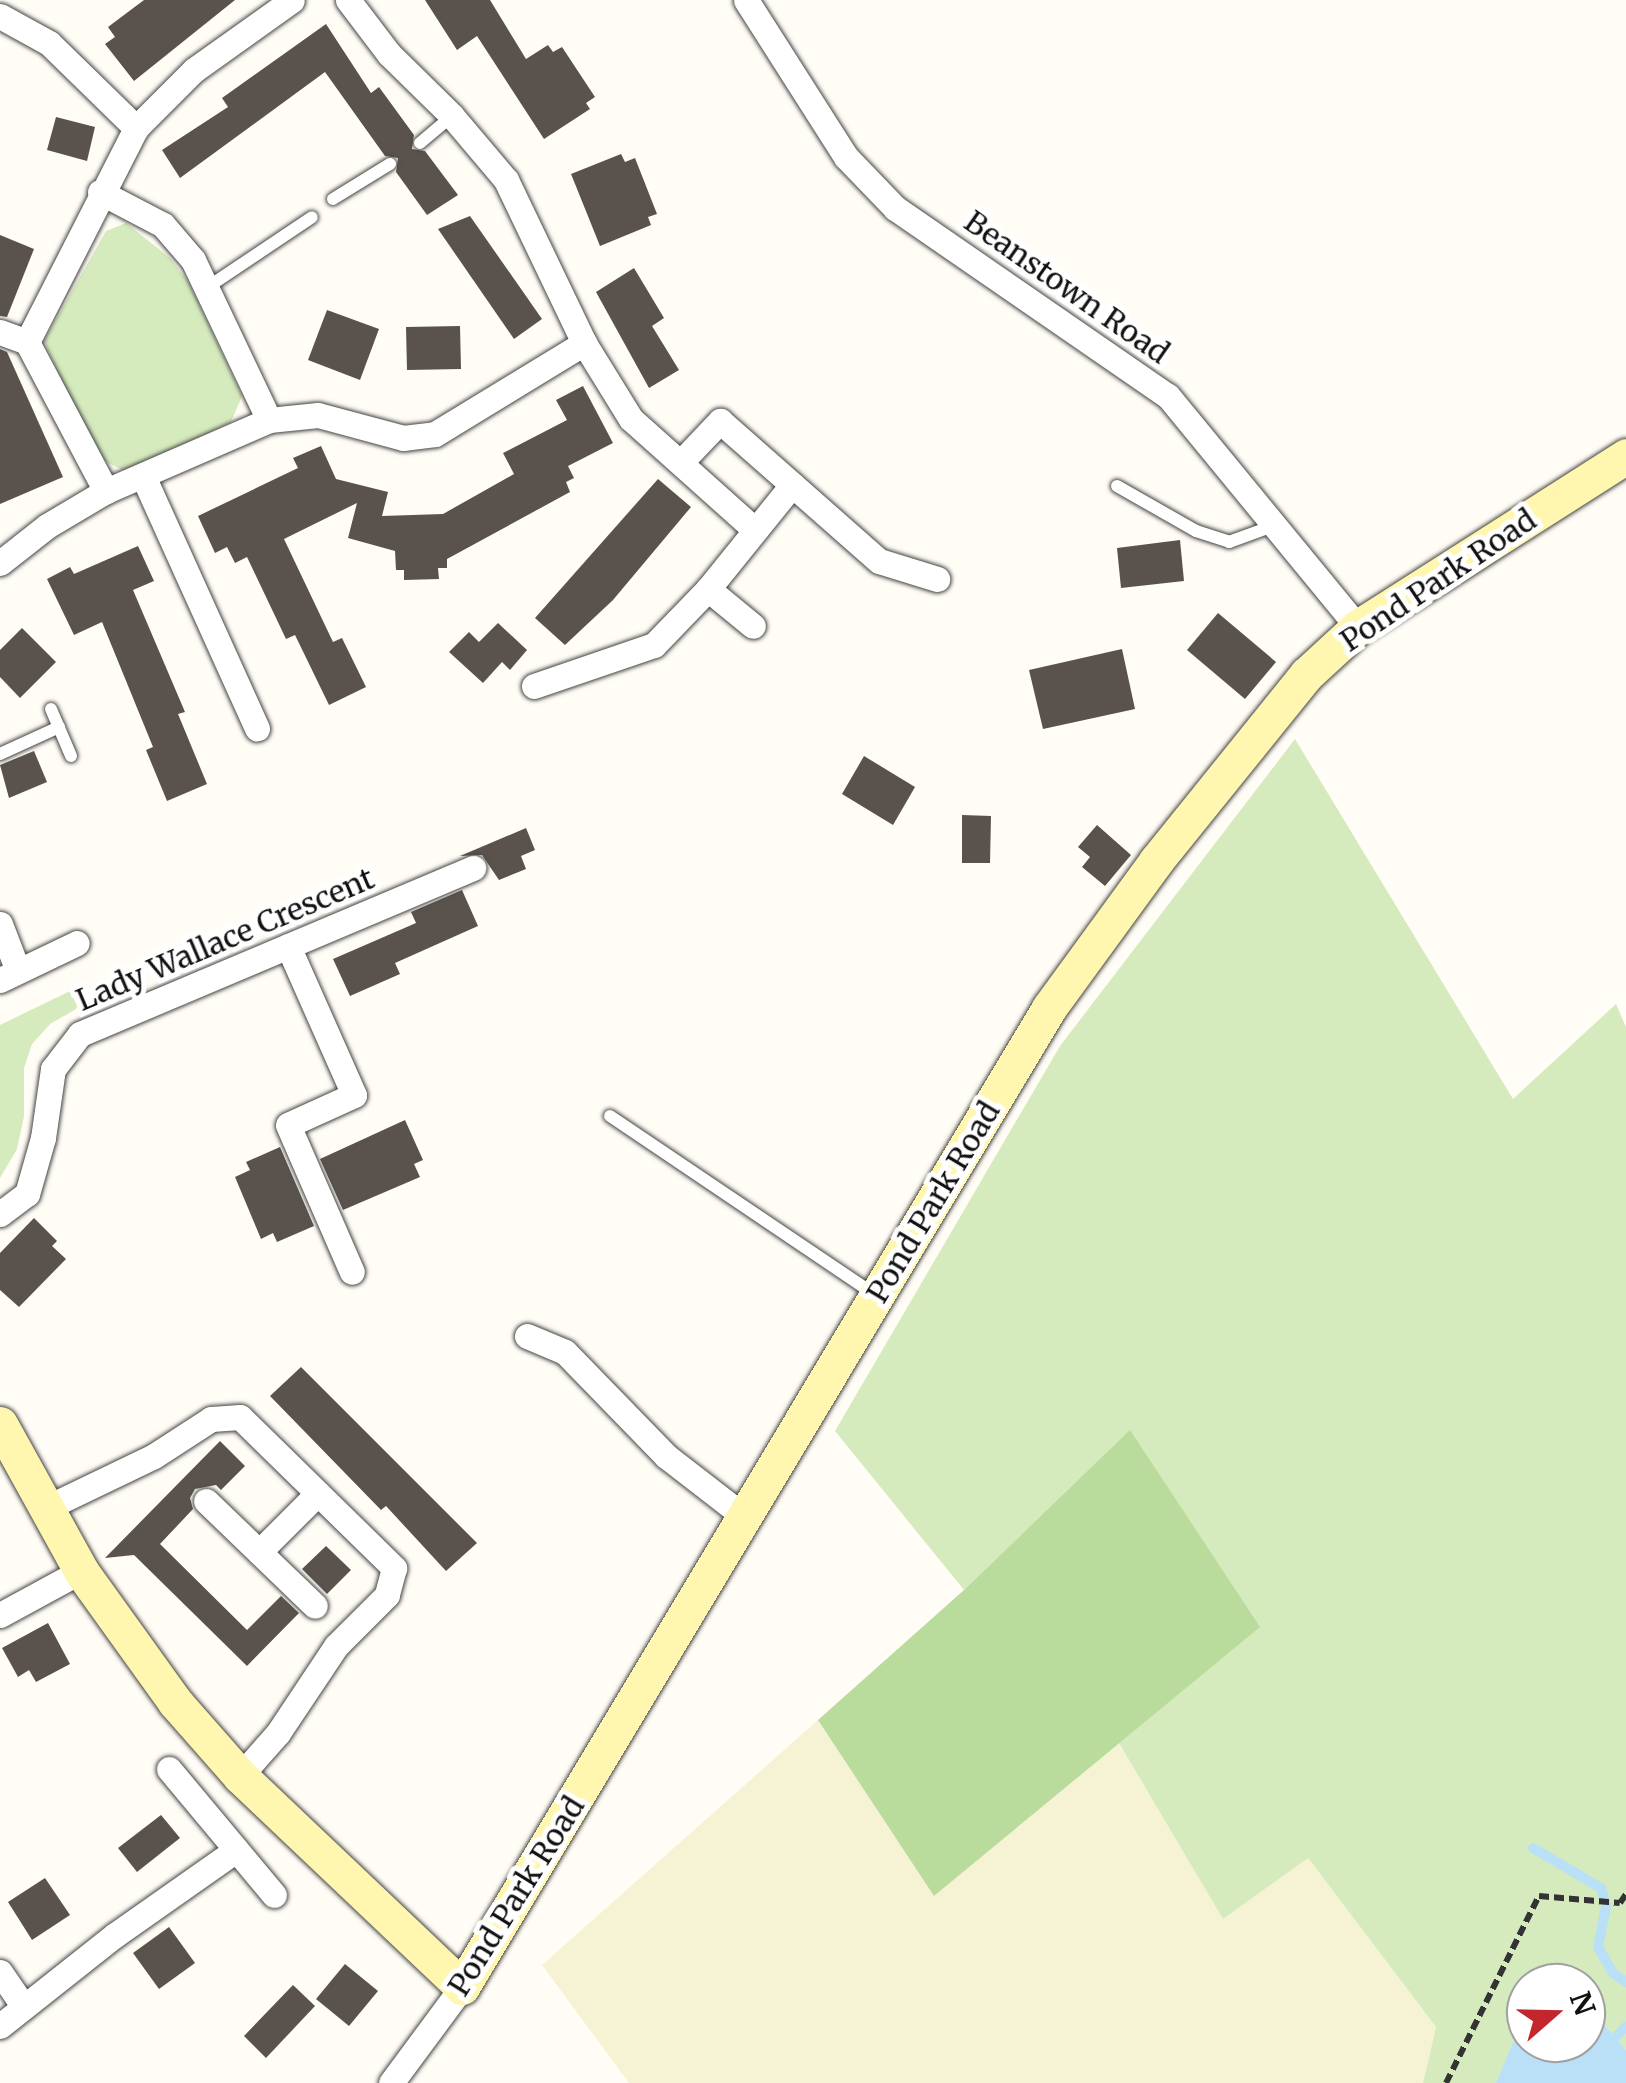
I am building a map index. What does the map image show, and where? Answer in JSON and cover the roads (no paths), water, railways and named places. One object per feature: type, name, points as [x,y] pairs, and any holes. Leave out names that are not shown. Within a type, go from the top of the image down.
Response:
[{"type":"main road","name":"Pond Park Road","points":[[462,1986],[1049,1008],[1156,861],[1307,674],[1358,627],[1626,456]]},
{"type":"main road","points":[[0,1424],[81,1571],[175,1702],[240,1776],[462,1986]]},
{"type":"street","points":[[27,342],[100,192],[136,128],[194,70],[292,0]]},
{"type":"street","points":[[348,0],[388,54],[452,116],[506,180],[584,343],[632,419],[754,529]]},
{"type":"street","name":"Beanstown Road","points":[[746,0],[846,156],[895,208],[1168,396],[1358,627]]},
{"type":"street","points":[[0,16],[49,43],[136,128]]},
{"type":"street","points":[[100,192],[163,225],[193,260],[269,420]]},
{"type":"street","points":[[0,332],[27,342],[106,491]]},
{"type":"street","points":[[0,563],[48,526],[106,491],[269,420],[318,415],[402,438],[434,434],[584,343]]},
{"type":"street","points":[[680,462],[720,421],[879,561],[938,578]]},
{"type":"street","points":[[143,476],[257,728]]},
{"type":"street","points":[[534,686],[654,645],[708,590],[792,486]]},
{"type":"street","points":[[708,590],[754,626]]},
{"type":"street","name":"Lady Wallace Crescent","points":[[0,1214],[26,1194],[42,1138],[53,1070],[80,1034],[473,868]]},
{"type":"street","points":[[0,924],[9,975],[77,944]]},
{"type":"street","points":[[288,946],[354,1095],[288,1126],[352,1272]]},
{"type":"street","points":[[527,1336],[564,1352],[666,1456],[746,1518]]},
{"type":"street","points":[[46,1508],[154,1456],[212,1419],[240,1418],[394,1568],[387,1595],[336,1646],[278,1732],[240,1776]]},
{"type":"street","points":[[260,1552],[318,1493]]},
{"type":"street","points":[[206,1501],[315,1606]]},
{"type":"street","points":[[0,1615],[81,1571]]},
{"type":"street","points":[[170,1769],[274,1895]]},
{"type":"street","points":[[0,2026],[115,1935],[236,1850]]},
{"type":"street","points":[[0,1972],[24,2007]]},
{"type":"street","name":"Pond Park Road","points":[[391,2083],[462,1986]]},
{"type":"lane","points":[[420,143],[452,116]]},
{"type":"lane","points":[[333,199],[390,164]]},
{"type":"lane","points":[[208,288],[312,217]]},
{"type":"lane","points":[[1117,486],[1196,532],[1229,542],[1276,525]]},
{"type":"lane","points":[[51,708],[71,756]]},
{"type":"lane","points":[[0,754],[59,728]]},
{"type":"lane","points":[[610,1116],[878,1296]]},
{"type":"water","points":[[1606,2026],[1626,2050],[1626,2083],[1496,2083],[1506,2059],[1506,2063],[1606,2063]]},
{"type":"waterway","points":[[1533,1848],[1601,1888],[1606,1906],[1598,1947],[1613,1973],[1626,1982]]},
{"type":"waterway","points":[[1606,2047],[1626,2026]]}]
